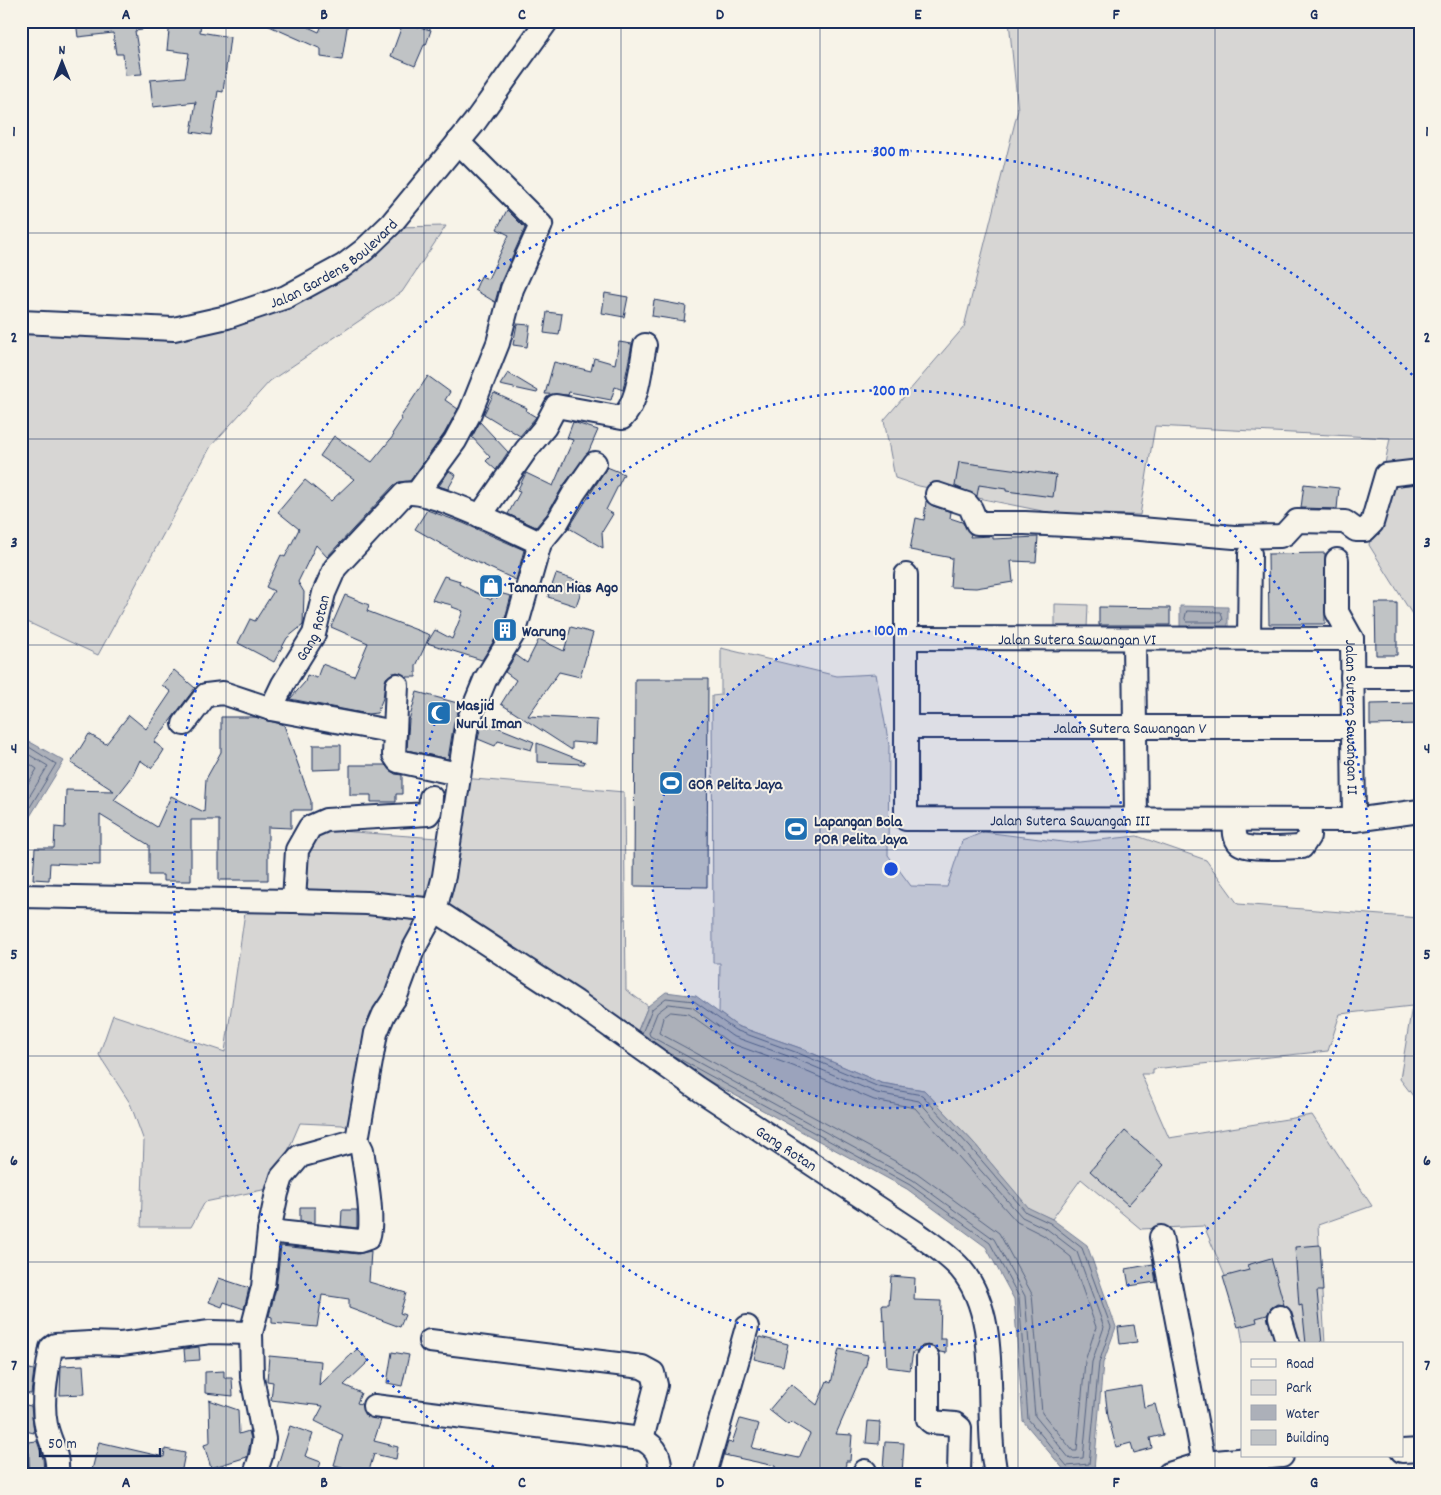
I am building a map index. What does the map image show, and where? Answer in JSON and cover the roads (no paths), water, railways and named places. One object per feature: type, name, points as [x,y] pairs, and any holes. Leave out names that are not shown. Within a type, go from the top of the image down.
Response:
[{"type":"street","name":"Jalan Gardens Boulevard","points":[[21,322],[47,325],[174,329],[227,317],[286,297],[343,266],[364,250],[391,224],[458,142],[547,21]]},
{"type":"street","points":[[458,142],[540,225],[512,289],[498,343],[470,412],[456,441],[417,493],[480,516],[540,543]]},
{"type":"street","points":[[480,516],[526,450],[545,427],[556,406],[622,418],[629,411],[635,394],[645,345]]},
{"type":"street","points":[[269,1231],[359,1241],[368,1238],[371,1232],[362,1150],[358,1140],[376,1033],[384,1014],[396,996],[413,950],[435,910],[450,846],[458,774],[467,724],[485,680],[515,632],[540,543],[558,521],[574,493],[595,463]]},
{"type":"street","points":[[937,494],[967,504],[977,524],[1063,525],[1234,538],[1280,536],[1286,534],[1297,521],[1345,522],[1356,530],[1365,530],[1372,523],[1386,475],[1420,471]]},
{"type":"street","name":"Gang Rotan","points":[[271,709],[283,684],[314,634],[324,593],[335,568],[404,494],[417,493]]},
{"type":"street","points":[[1250,554],[1250,639]]},
{"type":"street","name":"Jalan Sutera Sawangan II","points":[[1337,560],[1337,612],[1352,639],[1354,820]]},
{"type":"street","points":[[906,575],[906,727]]},
{"type":"street","name":"Jalan Sutera Sawangan VI","points":[[906,638],[1352,639]]},
{"type":"street","points":[[1134,639],[1136,820]]},
{"type":"street","points":[[1352,677],[1420,677]]},
{"type":"street","points":[[397,685],[394,755],[398,761],[458,774]]},
{"type":"street","points":[[184,724],[206,695],[223,693],[271,709],[395,732]]},
{"type":"street","name":"Jalan Sutera Sawangan V","points":[[906,727],[1353,727]]},
{"type":"street","name":"Jalan Sutera Sawangan III","points":[[906,727],[906,819],[1235,820],[1235,836],[1238,842],[1246,847],[1302,847],[1309,836],[1308,820],[1354,820],[1420,811]]},
{"type":"street","points":[[294,901],[297,850],[310,827],[326,820],[428,814],[431,797]]},
{"type":"street","name":"Gang Rotan","points":[[21,896],[294,901],[367,904],[435,910],[576,1002],[696,1088],[918,1234],[950,1258],[961,1269],[976,1297],[986,1335],[991,1442],[996,1474]]},
{"type":"street","points":[[255,1474],[264,1439],[252,1378],[251,1333],[263,1287],[269,1231],[282,1177],[300,1156],[358,1140]]},
{"type":"street","points":[[1161,1237],[1204,1463]]},
{"type":"street","points":[[1280,1317],[1287,1342]]},
{"type":"street","points":[[705,1474],[747,1327]]},
{"type":"street","points":[[57,1474],[56,1449],[47,1428],[45,1415],[51,1348],[56,1345],[90,1342],[121,1344],[210,1332],[251,1333]]},
{"type":"street","points":[[430,1341],[642,1367],[653,1373],[656,1385],[642,1439]]},
{"type":"street","points":[[928,1358],[928,1419],[931,1422],[955,1424],[960,1428],[959,1474]]},
{"type":"street","points":[[374,1406],[642,1439],[652,1444],[659,1455],[664,1473]]},
{"type":"street","points":[[1404,1451],[1420,1450]]},
{"type":"street","points":[[1169,1474],[1204,1463],[1260,1458]]},
{"type":"water","points":[[1180,606],[1228,607],[1228,627],[1180,627]]},
{"type":"water","points":[[21,737],[64,761],[21,831]]},
{"type":"water","points":[[666,992],[696,996],[737,1026],[800,1048],[881,1083],[924,1090],[974,1143],[1029,1208],[1052,1219],[1087,1245],[1116,1327],[1103,1363],[1094,1470],[1065,1471],[1023,1421],[1014,1299],[986,1247],[907,1189],[634,1040],[648,1006]]},
{"type":"place","name":"Tanaman Hias Ago","points":[[491,586]]},
{"type":"place","name":"Warung","points":[[505,630]]},
{"type":"place","name":"Masjid Nurul Iman","points":[[439,713]]},
{"type":"place","name":"GOR Pelita Jaya","points":[[671,783]]},
{"type":"place","name":"Lapangan Bola POR Pelita Jaya","points":[[796,829]]}]
